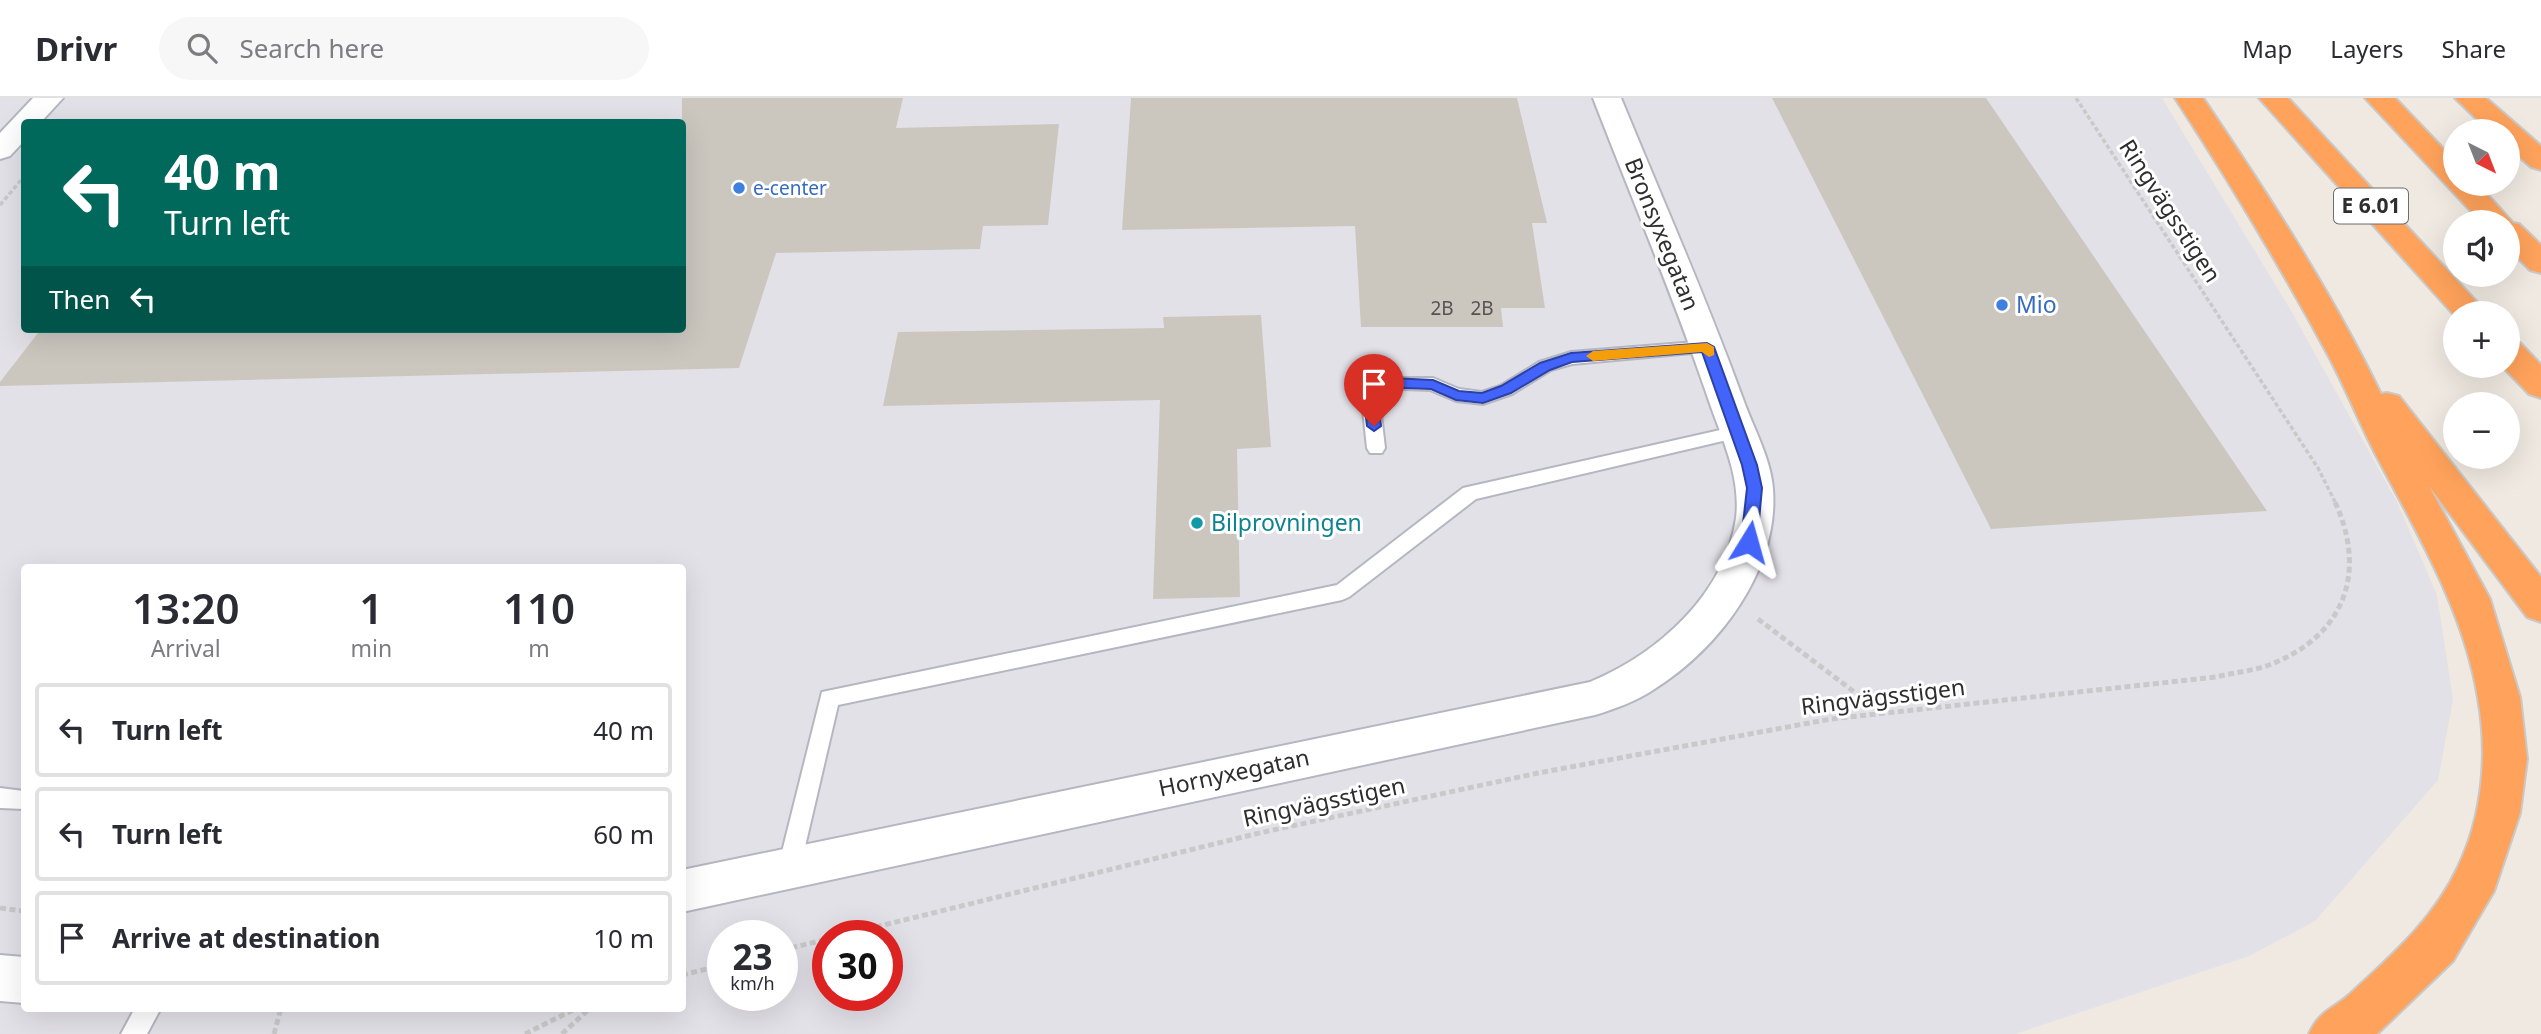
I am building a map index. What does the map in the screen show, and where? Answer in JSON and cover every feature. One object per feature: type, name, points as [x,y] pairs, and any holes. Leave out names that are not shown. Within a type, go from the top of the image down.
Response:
[{"type":"highway","points":[[2189,98],[2243,180],[2345,355],[2383,434],[2470,599],[2499,697],[2506,759],[2498,813],[2478,876],[2436,945],[2356,1021],[2334,1034]]},
{"type":"highway","name":"E 6.01","points":[[2273,98],[2460,301]]},
{"type":"highway","points":[[2379,98],[2443,165]]},
{"type":"highway","points":[[2469,98],[2492,119]]},
{"type":"highway","points":[[2520,143],[2541,161]]},
{"type":"highway","points":[[2473,196],[2486,210]]},
{"type":"highway","points":[[2520,243],[2541,263]]},
{"type":"highway","points":[[2345,355],[2420,446],[2541,606]]},
{"type":"highway","points":[[2520,364],[2541,386]]},
{"type":"street","points":[[29,119],[49,98]]},
{"type":"street","name":"Bronsyxegatan","points":[[1607,98],[1707,347],[1755,488],[1749,542],[1731,585]]},
{"type":"street","points":[[0,150],[21,127]]},
{"type":"street","name":"Hornyxegatan","points":[[686,890],[1595,698],[1638,678],[1674,651],[1731,585]]},
{"type":"street","points":[[0,978],[21,980]]},
{"type":"lane","points":[[1377,448],[1369,382],[1433,384],[1456,395],[1483,398],[1506,390],[1545,366],[1571,358],[1707,347]]},
{"type":"lane","points":[[789,868],[829,698],[1342,592],[1470,493],[1738,432]]},
{"type":"lane","points":[[0,798],[21,800]]},
{"type":"lane","points":[[133,1034],[147,1012]]},
{"type":"path","name":"Ringvägsstigen","points":[[903,920],[1255,834],[1538,773],[1831,719],[2216,677],[2274,663],[2303,647],[2323,629],[2346,595],[2352,565],[2349,538],[2318,468],[2076,98]]},
{"type":"path","points":[[0,205],[21,180]]},
{"type":"path","points":[[1731,585],[1757,618],[1883,714]]},
{"type":"path","points":[[0,908],[21,911]]},
{"type":"path","points":[[686,974],[707,969]]},
{"type":"path","points":[[274,1034],[280,1012]]},
{"type":"path","points":[[525,1034],[569,1012]]},
{"type":"path","points":[[562,1034],[586,1012]]},
{"type":"shaded area","points":[[0,98],[2162,98],[2293,314],[2398,504],[2437,595],[2453,700],[2438,780],[2315,921],[2249,956],[2015,1034],[0,1034]]},
{"type":"building","name":"e-center","points":[[682,98],[903,98],[896,128],[1059,124],[1048,225],[983,226],[980,249],[776,253],[739,368],[0,386],[0,382],[38,333],[686,333],[686,119],[682,119]]},
{"type":"building","points":[[1131,98],[1517,98],[1547,223],[1532,223],[1545,308],[1501,308],[1503,327],[1361,327],[1355,226],[1122,230]]},
{"type":"building","name":"Mio","points":[[1772,98],[1986,98],[2267,511],[1991,529]]},
{"type":"building","name":"Bilprovningen","points":[[1261,315],[1271,447],[1237,449],[1240,597],[1153,599],[1160,400],[883,406],[898,332],[1164,328],[1163,317]]},
{"type":"slow traffic","points":[[1593,356],[1707,347],[1709,352]]},
{"type":"place","name":"e-center","points":[[739,188]]},
{"type":"place","name":"Mio","points":[[2002,305]]},
{"type":"place","name":"Bilprovningen","points":[[1197,523]]},
{"type":"route","points":[[1374,426],[1369,382],[1433,384],[1456,395],[1483,398],[1506,390],[1545,366],[1571,358],[1707,347],[1755,488],[1749,542]]}]
